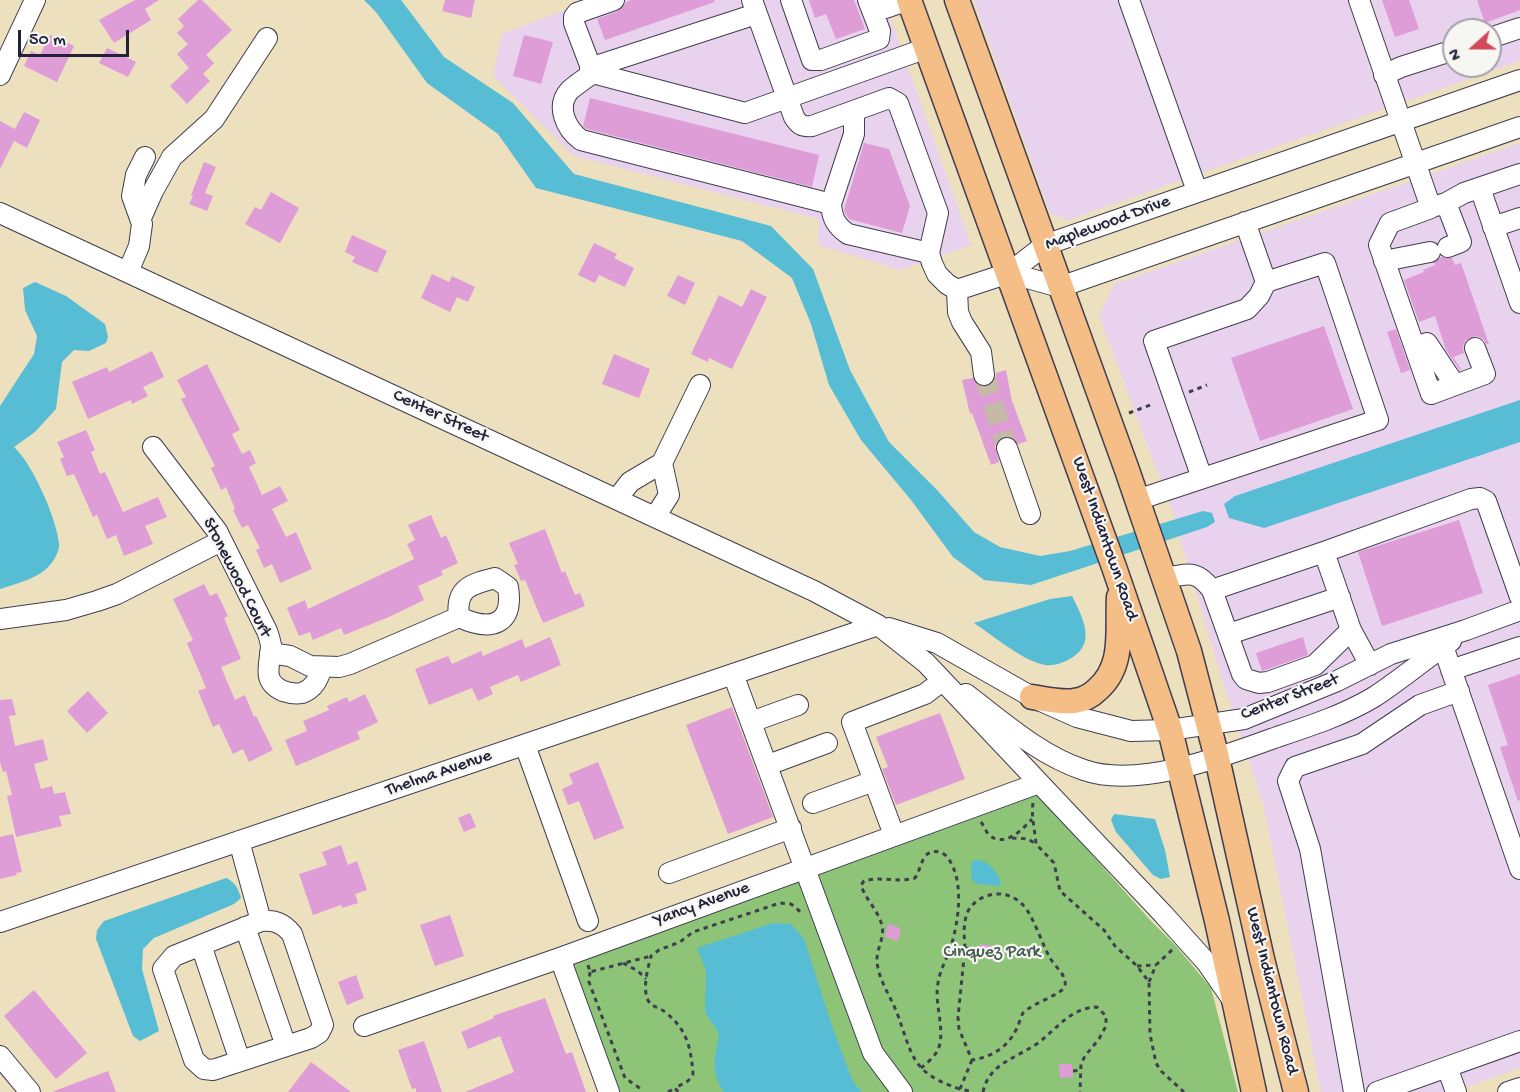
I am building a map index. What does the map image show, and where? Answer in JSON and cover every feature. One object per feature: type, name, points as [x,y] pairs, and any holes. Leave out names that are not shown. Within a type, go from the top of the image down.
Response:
[{"type":"main road","name":"West Indiantown Road","points":[[909,0],[1101,528],[1170,730],[1254,1092]]},
{"type":"main road","name":"West Indiantown Road","points":[[957,0],[1140,507],[1189,651],[1209,725],[1262,959],[1296,1092]]},
{"type":"main road","points":[[1032,697],[1073,702],[1087,698],[1110,678],[1119,646],[1117,575]]},
{"type":"street","points":[[0,75],[35,0]]},
{"type":"street","points":[[591,70],[574,23],[574,17],[614,0]]},
{"type":"street","points":[[791,0],[812,60],[821,60],[879,39],[879,31],[871,6],[909,0]]},
{"type":"street","points":[[1129,0],[1197,191]]},
{"type":"street","points":[[1359,0],[1415,163],[1461,243],[1384,261]]},
{"type":"street","points":[[831,204],[580,140],[568,129],[565,122],[565,99],[569,91],[591,70],[754,7],[794,117],[803,127],[812,126],[889,98],[898,103],[938,213],[929,253],[937,274],[957,290],[1008,273]]},
{"type":"street","points":[[1502,34],[1520,28]]},
{"type":"street","points":[[141,218],[172,157],[214,119],[267,38]]},
{"type":"street","points":[[591,70],[745,113],[927,48]]},
{"type":"street","points":[[1384,75],[1442,54]]},
{"type":"street","name":"Maplewood Drive","points":[[1008,273],[1045,245],[1520,80]]},
{"type":"street","points":[[854,111],[854,134],[831,204],[834,220],[839,228],[848,234],[929,253]]},
{"type":"street","points":[[1060,287],[1520,127]]},
{"type":"street","points":[[128,272],[139,246],[142,224],[132,196],[136,175],[145,157]]},
{"type":"street","points":[[1476,348],[1485,374],[1455,385],[1427,343],[1415,348],[1378,245],[1390,223],[1520,174]]},
{"type":"street","points":[[1480,188],[1520,303]]},
{"type":"street","name":"Center Street","points":[[0,213],[814,591],[878,625],[1036,746],[1085,771],[1109,776],[1180,768],[1217,758],[1339,715],[1374,697],[1466,630]]},
{"type":"street","points":[[1493,227],[1520,218]]},
{"type":"street","points":[[1202,478],[1154,341],[1247,309],[1259,297],[1266,282],[1245,222]]},
{"type":"street","points":[[1140,507],[1202,478],[1378,420],[1325,263],[1266,282]]},
{"type":"street","name":"Maplewood Drive","points":[[1008,273],[1060,287]]},
{"type":"street","points":[[957,290],[958,312],[981,352],[984,375]]},
{"type":"street","points":[[617,499],[630,482],[662,463],[700,385]]},
{"type":"street","name":"Stonewood Court","points":[[153,447],[210,522],[267,631],[271,642],[267,662],[268,673],[273,683],[280,690],[291,694],[302,693],[318,680],[322,668]]},
{"type":"street","points":[[1007,448],[1030,514]]},
{"type":"street","points":[[655,517],[669,495],[662,463]]},
{"type":"street","points":[[1212,590],[1471,499],[1480,498],[1486,501],[1520,597]]},
{"type":"street","points":[[0,619],[66,610],[117,594],[221,541]]},
{"type":"street","points":[[1324,552],[1351,630],[1370,665]]},
{"type":"street","points":[[1165,578],[1190,573],[1200,577],[1212,590],[1242,674],[1259,683],[1315,665],[1351,630]]},
{"type":"street","points":[[1229,634],[1340,597]]},
{"type":"street","name":"Center Street","points":[[878,625],[937,643],[1032,697],[1077,717],[1131,731],[1170,730],[1244,718],[1337,681],[1391,654],[1520,610]]},
{"type":"street","name":"Stonewood Court","points":[[270,653],[290,656],[300,662],[322,668],[350,664],[459,617]]},
{"type":"street","name":"Thelma Avenue","points":[[0,922],[878,625]]},
{"type":"street","points":[[1443,646],[1520,869]]},
{"type":"street","points":[[1451,670],[1520,647]]},
{"type":"street","name":"Center Street","points":[[926,663],[1190,943],[1207,963],[1235,1004]]},
{"type":"street","points":[[733,674],[873,1053],[902,1092]]},
{"type":"street","points":[[894,835],[852,722],[925,694],[942,681]]},
{"type":"street","points":[[1354,1092],[1310,849],[1288,781],[1295,767],[1362,744],[1420,705],[1459,691]]},
{"type":"street","points":[[751,722],[798,705]]},
{"type":"street","points":[[768,765],[827,743]]},
{"type":"street","points":[[525,745],[588,921]]},
{"type":"street","points":[[813,803],[874,781]]},
{"type":"street","name":"Yancy Avenue","points":[[364,1026],[560,958],[1038,783]]},
{"type":"street","points":[[669,873],[791,828]]},
{"type":"street","points":[[239,841],[253,924],[286,1046]]},
{"type":"street","points":[[270,920],[284,924],[292,934],[323,1025],[319,1033],[311,1038],[213,1070],[204,1069],[194,1060],[163,972],[167,962],[174,956],[201,945],[253,924],[270,920]]},
{"type":"street","points":[[201,945],[240,1061]]},
{"type":"street","points":[[560,958],[609,1092]]},
{"type":"street","points":[[1377,1092],[1520,1041]]},
{"type":"street","points":[[0,1056],[30,1092]]},
{"type":"street","points":[[1447,1067],[1456,1092]]},
{"type":"street","points":[[1508,1092],[1520,1088]]},
{"type":"path","points":[[1184,394],[1207,384]]},
{"type":"path","points":[[1129,413],[1153,404]]},
{"type":"path","points":[[1036,844],[1035,824],[1032,819],[1034,799],[1039,804]]},
{"type":"path","points":[[1011,838],[1032,819]]},
{"type":"path","points":[[981,821],[989,835],[999,839],[1028,839],[1036,844],[1054,863],[1060,891],[1104,930],[1114,946],[1137,966],[1149,982]]},
{"type":"path","points":[[921,1068],[938,1051],[941,1039],[936,998],[938,981],[952,943],[956,922],[958,880],[945,853],[939,851],[929,853],[924,857],[915,878],[908,880],[872,879],[864,881],[861,885],[882,925],[884,932],[878,946],[877,961],[882,982],[897,1014],[911,1056],[921,1068],[933,1078],[960,1091],[973,1092]]},
{"type":"path","points":[[960,1091],[972,1060],[958,1029],[965,923],[968,912],[976,902],[987,895],[1002,893],[1014,898],[1024,906],[1044,947],[1064,977],[1065,985],[1063,990],[1034,1004],[1023,1013],[1011,1039],[999,1050],[986,1057],[972,1060]]},
{"type":"path","points":[[590,972],[651,956],[680,942],[693,932],[780,903],[791,904],[808,919]]},
{"type":"path","points":[[1176,946],[1156,965],[1149,982],[1150,1034],[1156,1063],[1161,1071],[1184,1092]]},
{"type":"path","points":[[965,948],[978,951]]},
{"type":"path","points":[[582,950],[590,972],[589,982],[625,1077],[641,1089],[640,1092]]},
{"type":"path","points":[[651,956],[646,979],[647,999],[653,1006],[664,1010],[686,1035],[693,1074],[688,1081],[668,1092]]},
{"type":"path","points":[[624,963],[646,979]]},
{"type":"path","points":[[1137,966],[1156,965]]},
{"type":"path","points":[[983,1092],[990,1075],[1003,1062],[1037,1043],[1066,1017],[1085,1008],[1097,1007],[1106,1016],[1106,1026],[1081,1064],[1080,1092]]},
{"type":"path","points":[[1073,1071],[1082,1070]]},
{"type":"path","points":[[675,1088],[678,1092]]},
{"type":"shaded area","points":[[591,0],[884,0],[971,245],[900,270],[818,245],[819,219],[574,156],[493,76],[502,34]]},
{"type":"shaded area","points":[[974,0],[1520,0],[1520,61],[1502,67],[1502,18],[1442,18],[1442,78],[1472,78],[1068,220],[1050,213]]},
{"type":"shaded area","points":[[1520,143],[1520,1068],[1452,1092],[1321,1092],[1264,807],[1225,689],[1171,508],[1099,316],[1114,284]]},
{"type":"green space","name":"Cinquez Park","points":[[1035,791],[1176,946],[1211,988],[1238,1092],[614,1092],[566,961]]},
{"type":"water","points":[[364,0],[401,0],[444,57],[513,103],[574,174],[771,226],[813,269],[850,370],[889,442],[938,491],[974,532],[1000,547],[1040,556],[1070,551],[1203,511],[1212,513],[1215,522],[1207,527],[1031,585],[984,580],[953,557],[911,500],[861,440],[829,385],[811,324],[792,278],[742,241],[536,188],[498,134],[427,83],[376,12]]},
{"type":"water","points":[[35,282],[66,296],[105,324],[108,337],[106,343],[89,351],[74,350],[62,362],[56,409],[35,432],[14,447],[36,478],[54,521],[59,546],[54,559],[43,572],[0,589],[0,406],[34,354],[37,336],[25,310],[23,288]]},
{"type":"water","points":[[1520,400],[1520,442],[1264,528],[1229,518],[1224,504],[1235,496]]},
{"type":"water","points":[[1072,596],[1083,622],[1085,639],[1083,647],[1077,654],[1058,664],[1048,665],[1033,661],[974,623],[1050,599]]},
{"type":"water","points":[[1114,814],[1155,819],[1165,850],[1170,877],[1161,879],[1153,875],[1116,832],[1111,820]]},
{"type":"water","points":[[974,860],[984,862],[994,870],[1001,883],[1000,886],[977,884],[972,880],[971,864]]},
{"type":"water","points":[[226,878],[232,881],[239,891],[241,898],[234,904],[154,938],[143,949],[142,969],[159,1031],[140,1041],[133,1036],[96,939],[97,930],[104,921]]},
{"type":"water","points":[[773,923],[791,924],[804,939],[853,1082],[862,1092],[724,1092],[720,1085],[715,1071],[719,1034],[705,1012],[706,970],[697,948]]},
{"type":"building","points":[[135,0],[159,0],[145,9],[151,20],[114,43],[99,20]]},
{"type":"building","points":[[198,0],[202,0],[232,30],[206,55],[214,63],[203,74],[210,81],[187,104],[170,86],[189,68],[177,54],[188,44],[177,33],[184,26],[178,19]]},
{"type":"building","points":[[445,0],[475,0],[471,18],[442,11]]},
{"type":"building","points":[[631,0],[714,0],[715,2],[605,40],[597,19],[618,11]]},
{"type":"building","points":[[809,0],[854,0],[865,29],[836,39],[826,14],[815,18]]},
{"type":"building","points":[[1382,0],[1409,0],[1419,29],[1395,37]]},
{"type":"building","points":[[1477,0],[1520,0],[1520,10],[1498,18],[1483,18]]},
{"type":"building","points":[[50,35],[74,46],[57,82],[24,66],[31,51],[40,55]]},
{"type":"building","points":[[524,35],[553,42],[541,84],[513,76]]},
{"type":"building","points":[[107,48],[136,62],[128,77],[99,63]]},
{"type":"building","points":[[590,98],[819,155],[812,187],[587,129],[583,126]]},
{"type":"building","points":[[24,112],[40,120],[27,148],[14,141],[0,169],[0,121],[15,129]]},
{"type":"building","points":[[864,143],[889,149],[910,206],[902,233],[849,219],[845,213]]},
{"type":"building","points":[[204,162],[216,167],[205,193],[213,196],[207,211],[189,204]]},
{"type":"building","points":[[271,192],[299,208],[280,243],[245,224],[255,207],[261,210]]},
{"type":"building","points":[[352,235],[387,251],[377,273],[352,262],[355,257],[345,252]]},
{"type":"building","points":[[594,243],[617,254],[614,258],[634,268],[625,287],[599,275],[595,283],[578,275]]},
{"type":"building","points":[[1441,257],[1452,258],[1455,265],[1461,263],[1489,344],[1476,336],[1466,340],[1463,346],[1464,353],[1453,357],[1460,370],[1446,350],[1435,316],[1419,322],[1404,280],[1424,272],[1423,270],[1435,265],[1434,263]]},
{"type":"building","points":[[432,274],[449,282],[452,276],[475,287],[468,302],[457,297],[450,312],[421,298]]},
{"type":"building","points":[[678,275],[695,283],[685,305],[667,296]]},
{"type":"building","points":[[751,289],[767,297],[732,369],[709,358],[708,362],[691,354],[719,295],[742,307]]},
{"type":"building","points":[[1324,326],[1353,409],[1260,441],[1231,358]]},
{"type":"building","points":[[1396,329],[1410,370],[1401,373],[1387,332]]},
{"type":"building","points":[[152,351],[164,377],[143,387],[148,396],[132,404],[131,400],[88,419],[72,382],[107,367],[109,372]]},
{"type":"building","points":[[614,354],[650,369],[639,398],[602,384]]},
{"type":"building","points":[[207,364],[240,430],[232,434],[242,454],[250,450],[256,463],[249,467],[262,495],[280,486],[288,501],[272,509],[286,537],[296,532],[312,569],[280,583],[272,564],[264,568],[256,550],[260,548],[248,525],[242,528],[233,510],[235,509],[226,487],[221,490],[211,468],[215,466],[181,399],[186,397],[177,380]]},
{"type":"building","points":[[1006,370],[1012,401],[1027,441],[1018,444],[1009,436],[998,440],[995,446],[999,462],[991,465],[972,413],[970,414],[962,380],[973,378],[979,386],[986,387],[995,380],[996,373]]},
{"type":"building","points":[[86,430],[95,450],[91,452],[100,474],[105,472],[123,512],[158,497],[167,517],[145,526],[153,544],[124,556],[116,535],[107,539],[97,515],[93,517],[74,474],[67,476],[60,459],[64,457],[57,442]]},
{"type":"building","points":[[431,515],[441,538],[446,535],[458,563],[441,571],[443,575],[418,586],[424,600],[344,635],[341,628],[313,640],[310,632],[299,636],[287,608],[305,600],[308,609],[414,559],[407,544],[415,540],[408,525]]},
{"type":"building","points":[[1459,520],[1483,593],[1382,626],[1358,552]]},
{"type":"building","points":[[545,529],[562,573],[565,571],[575,595],[580,593],[585,606],[543,623],[525,580],[521,581],[514,565],[518,564],[509,543]]},
{"type":"building","points":[[204,584],[210,596],[217,593],[228,616],[224,618],[241,659],[221,667],[235,700],[245,695],[254,717],[256,716],[273,750],[249,762],[243,749],[233,754],[219,724],[213,727],[198,691],[206,688],[187,643],[193,640],[173,599]]},
{"type":"building","points":[[550,637],[561,665],[521,682],[518,675],[490,687],[493,694],[478,701],[472,688],[429,705],[415,669],[448,656],[452,664],[481,651],[483,656],[522,639],[525,648]]},
{"type":"building","points":[[1303,637],[1308,655],[1262,671],[1256,653]]},
{"type":"building","points":[[1520,674],[1520,800],[1518,801],[1500,747],[1508,745],[1488,685]]},
{"type":"building","points":[[88,691],[108,713],[87,733],[67,711]]},
{"type":"building","points":[[365,694],[378,722],[357,732],[360,739],[296,766],[285,740],[307,731],[303,721],[329,710],[327,706],[347,697],[349,702]]},
{"type":"building","points":[[12,699],[16,715],[9,716],[15,746],[43,739],[48,760],[34,764],[41,789],[52,786],[54,794],[65,792],[71,814],[59,816],[62,826],[16,837],[7,796],[12,795],[6,771],[3,772],[0,762],[0,700]]},
{"type":"building","points":[[732,707],[773,817],[728,834],[686,725]]},
{"type":"building","points":[[940,713],[965,779],[896,805],[882,769],[888,767],[876,737]]},
{"type":"building","points":[[598,762],[624,828],[594,840],[579,801],[568,805],[562,789],[573,784],[569,774]]},
{"type":"building","points":[[470,813],[476,827],[464,832],[458,818]]},
{"type":"building","points":[[13,834],[22,872],[0,879],[0,837]]},
{"type":"building","points":[[341,845],[348,865],[357,861],[367,890],[355,894],[358,903],[342,908],[341,905],[313,915],[299,874],[327,865],[322,852]]},
{"type":"building","points":[[450,915],[464,956],[435,966],[420,925]]},
{"type":"building","points":[[888,924],[901,928],[898,941],[885,937]]},
{"type":"building","points":[[980,944],[993,946],[991,959],[977,957]]},
{"type":"building","points":[[356,975],[364,998],[347,1005],[338,982]]},
{"type":"building","points":[[34,990],[87,1053],[56,1079],[4,1016]]},
{"type":"building","points":[[545,998],[566,1054],[572,1052],[586,1092],[465,1092],[514,1072],[500,1036],[468,1049],[461,1032],[494,1018],[493,1016]]},
{"type":"building","points":[[424,1041],[442,1092],[416,1092],[416,1088],[412,1089],[398,1050]]},
{"type":"building","points":[[311,1062],[351,1092],[288,1092]]},
{"type":"building","points":[[1059,1064],[1072,1064],[1073,1077],[1060,1078]]},
{"type":"building","points":[[108,1071],[116,1092],[54,1092],[54,1091]]},
{"type":"tunnel","points":[[984,375],[1007,448]]}]
